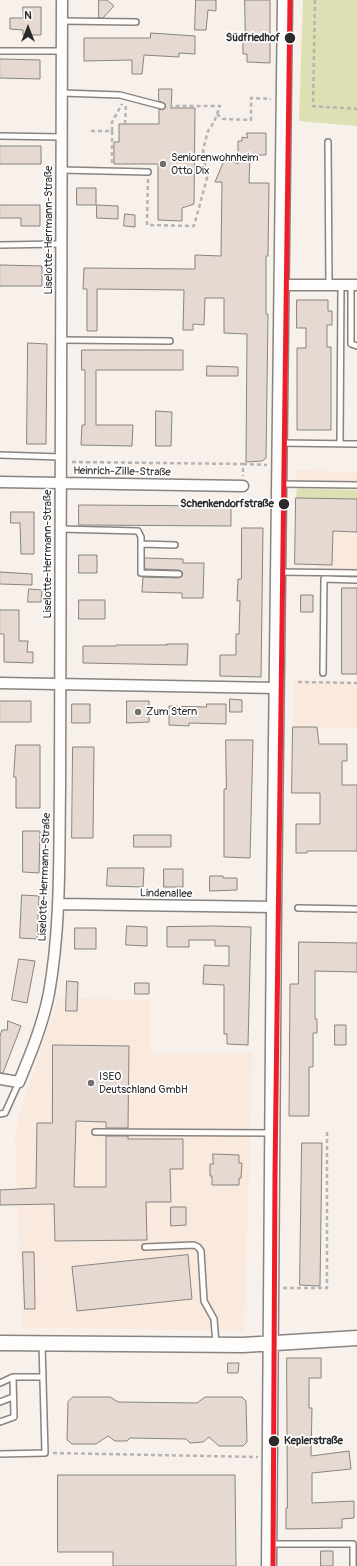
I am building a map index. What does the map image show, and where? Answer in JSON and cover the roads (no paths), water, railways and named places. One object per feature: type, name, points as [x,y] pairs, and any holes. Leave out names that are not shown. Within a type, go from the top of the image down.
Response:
[{"type":"street","name":"Liselotte-Herrmann-Straße","points":[[19,1082],[37,1037],[49,994],[55,948],[58,904],[62,0]]},
{"type":"street","points":[[269,1566],[270,1288],[285,0]]},
{"type":"street","points":[[282,285],[350,285]]},
{"type":"street","name":"Heinrich-Zille-Straße","points":[[0,482],[243,486]]},
{"type":"street","points":[[0,684],[277,688]]},
{"type":"street","name":"Lindenallee","points":[[58,904],[274,907]]},
{"type":"street","points":[[0,1079],[19,1082]]},
{"type":"street","points":[[0,1343],[243,1345],[357,1338]]},
{"type":"lane","points":[[62,22],[136,22]]},
{"type":"lane","points":[[0,51],[62,51]]},
{"type":"lane","points":[[62,93],[92,93],[126,96],[162,106]]},
{"type":"lane","points":[[0,136],[62,137]]},
{"type":"lane","points":[[328,142],[329,285]]},
{"type":"lane","points":[[62,170],[148,172]]},
{"type":"lane","points":[[0,246],[61,244]]},
{"type":"lane","points":[[340,444],[350,285]]},
{"type":"lane","points":[[350,285],[351,344],[357,346]]},
{"type":"lane","points":[[61,340],[170,341]]},
{"type":"lane","points":[[280,443],[357,444]]},
{"type":"lane","points":[[0,456],[60,459]]},
{"type":"lane","points":[[279,484],[357,485]]},
{"type":"lane","points":[[60,529],[139,532],[141,544],[141,573],[179,574]]},
{"type":"lane","points":[[141,544],[175,545]]},
{"type":"lane","points":[[278,572],[357,573]]},
{"type":"lane","points":[[323,673],[324,579],[357,580]]},
{"type":"lane","points":[[298,908],[357,909]]},
{"type":"lane","points":[[0,1114],[5,1113],[19,1082]]},
{"type":"lane","points":[[95,1132],[272,1133]]},
{"type":"lane","points":[[145,1247],[194,1246],[200,1248],[204,1301],[214,1319],[216,1345]]},
{"type":"lane","points":[[0,1454],[45,1453],[42,1343]]},
{"type":"lane","points":[[0,1383],[13,1378],[43,1377]]},
{"type":"lane","points":[[0,1422],[14,1417],[13,1378]]},
{"type":"lane","points":[[0,1402],[13,1397]]},
{"type":"lane","points":[[269,1544],[352,1544],[353,1566]]},
{"type":"place","name":"Südfriedhof","points":[[290,38]]},
{"type":"place","name":"Seniorenwohnheim Otto Dix","points":[[163,164]]},
{"type":"place","name":"Schenkendorfstraße","points":[[284,504]]},
{"type":"place","name":"Zum Stern","points":[[138,712]]},
{"type":"place","name":"ISEO Deutschland GmbH","points":[[91,1083]]},
{"type":"place","name":"Keplerstraße","points":[[274,1441]]}]
